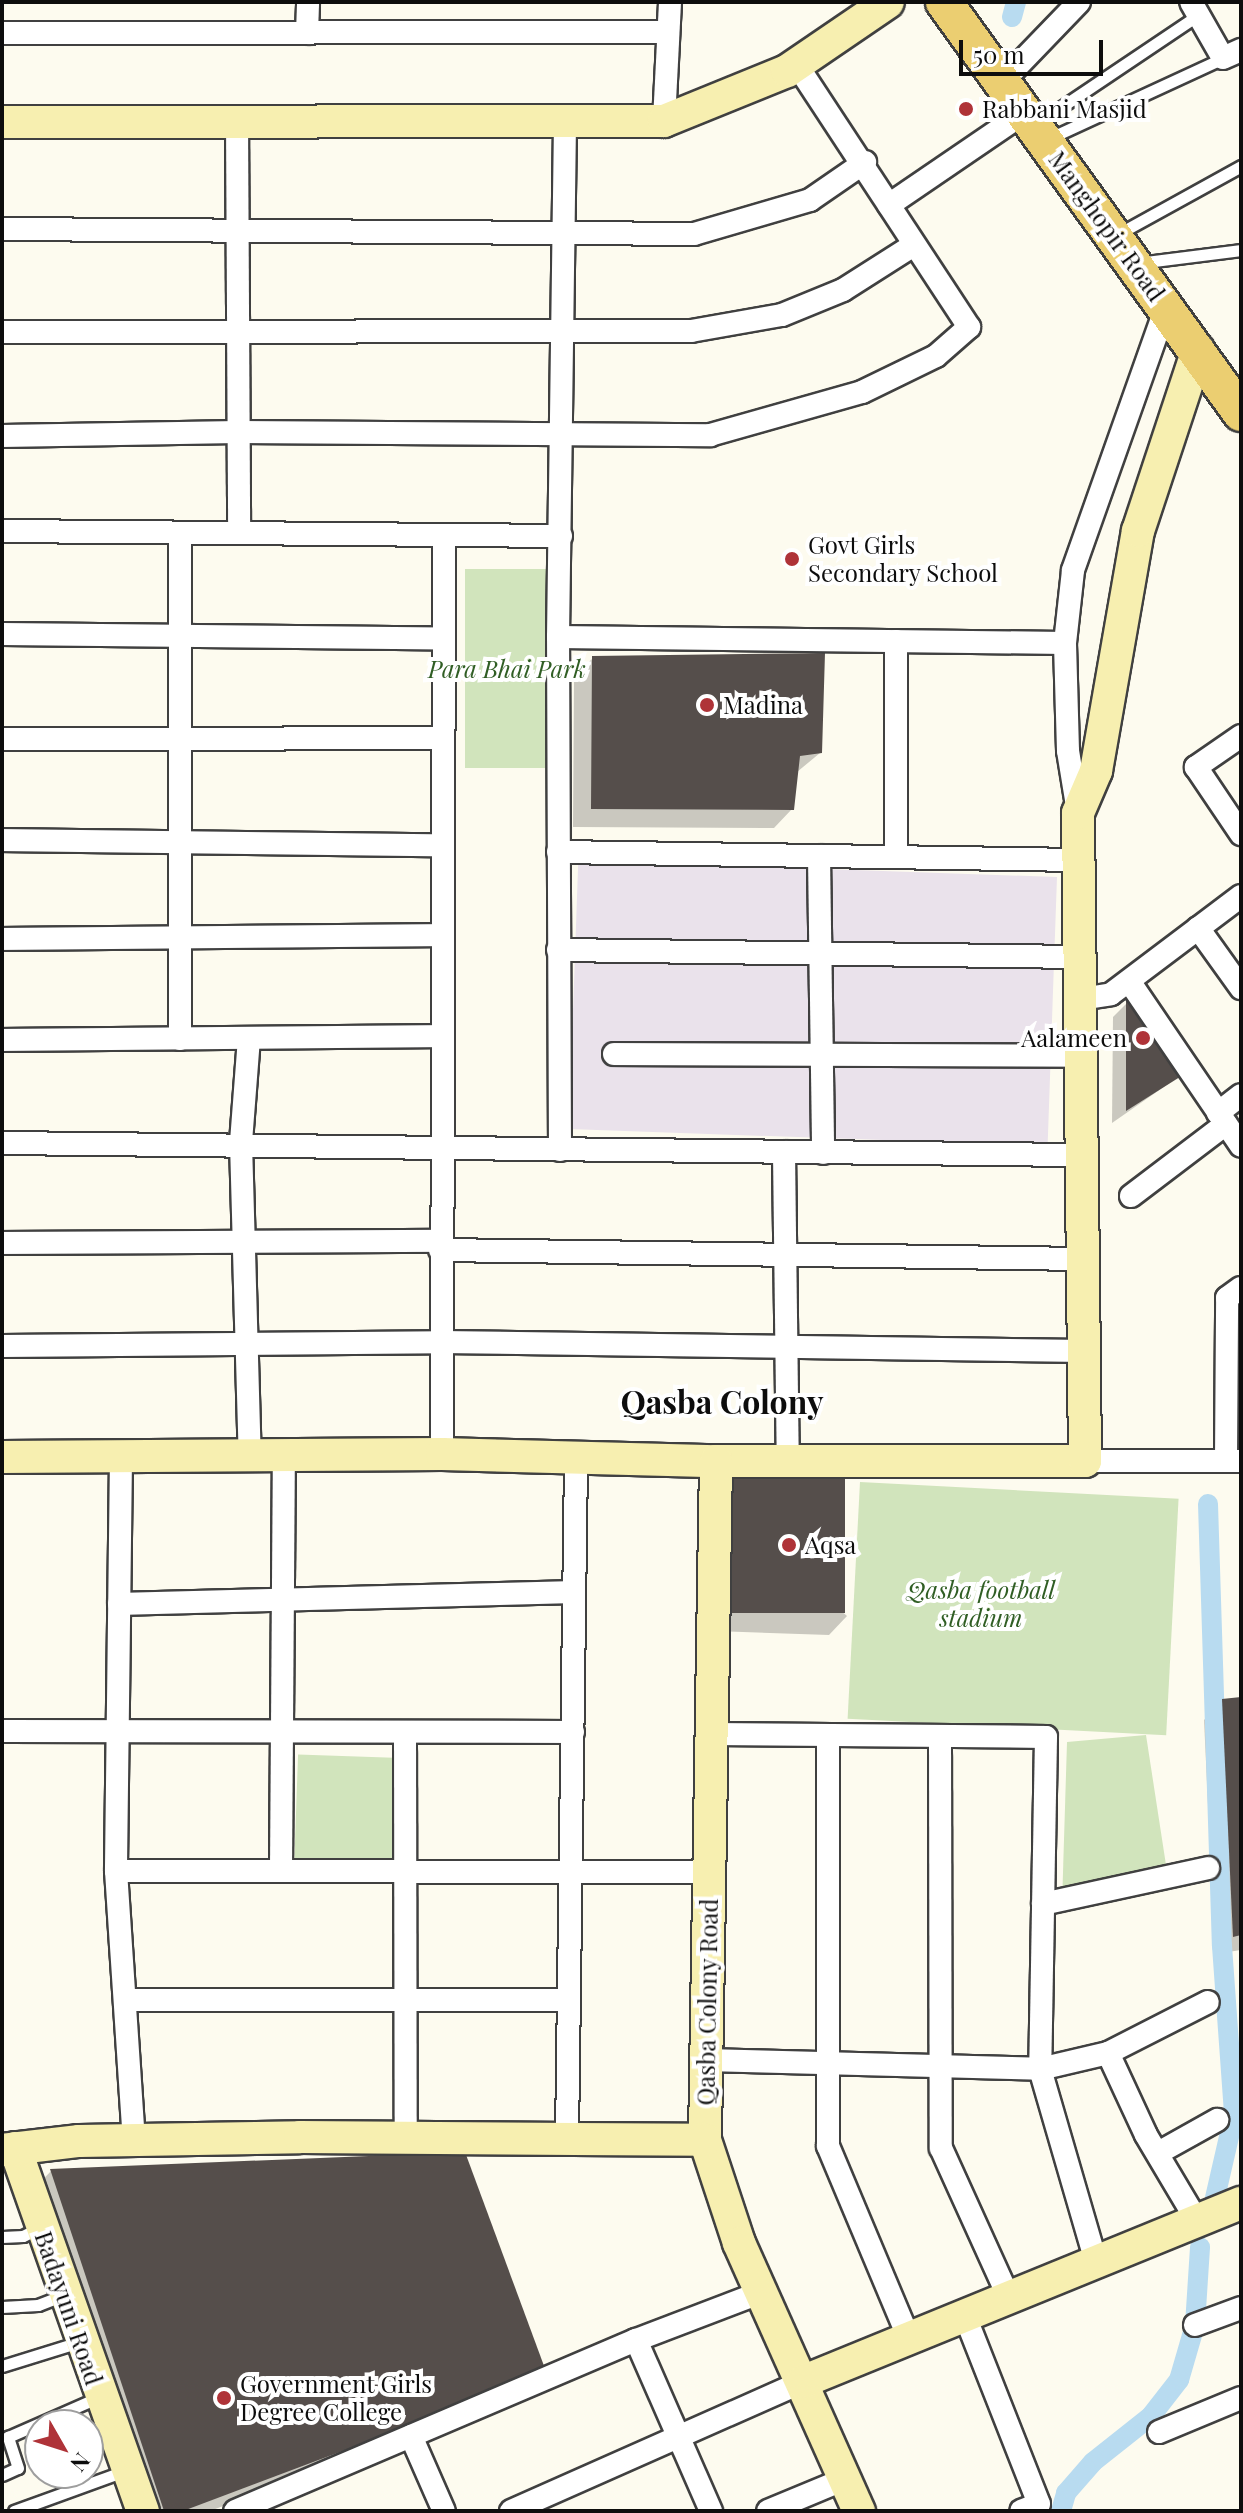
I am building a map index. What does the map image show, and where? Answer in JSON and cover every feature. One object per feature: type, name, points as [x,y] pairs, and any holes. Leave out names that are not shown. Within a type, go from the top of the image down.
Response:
[{"type":"main road","name":"Manghopir Road","points":[[944,2],[1241,413]]},
{"type":"street","points":[[307,33],[308,2]]},
{"type":"street","points":[[664,121],[670,2]]},
{"type":"street","points":[[2,122],[237,119],[565,124],[664,121],[728,99],[797,65],[888,2]]},
{"type":"street","points":[[1002,82],[1079,2]]},
{"type":"street","points":[[1194,8],[1232,54]]},
{"type":"street","points":[[2,33],[668,32]]},
{"type":"street","points":[[2,436],[238,432],[710,435],[862,392],[936,356],[969,327],[912,246],[865,162],[797,65]]},
{"type":"street","points":[[237,119],[239,533]]},
{"type":"street","points":[[560,1150],[558,637],[564,436],[565,124]]},
{"type":"street","points":[[889,205],[1034,126]]},
{"type":"street","points":[[2,229],[694,234],[810,200],[865,162]]},
{"type":"street","points":[[2,332],[564,335],[691,331],[782,315],[843,290],[912,246]]},
{"type":"street","points":[[1085,1461],[1078,813],[1068,751],[1065,643],[1073,570],[1166,308]]},
{"type":"street","points":[[1078,813],[1096,771],[1138,531],[1198,350]]},
{"type":"street","points":[[2,531],[561,536]]},
{"type":"street","points":[[180,533],[183,937],[180,1039]]},
{"type":"street","points":[[442,1454],[439,1147],[444,535]]},
{"type":"street","points":[[2,634],[443,639]]},
{"type":"street","points":[[558,637],[1065,643]]},
{"type":"street","points":[[896,641],[896,857]]},
{"type":"street","points":[[1241,736],[1196,767],[1241,834]]},
{"type":"street","points":[[2,739],[443,738]]},
{"type":"street","points":[[2,840],[442,845]]},
{"type":"street","points":[[558,852],[1079,860]]},
{"type":"street","points":[[819,856],[823,1153]]},
{"type":"street","points":[[1081,999],[1111,994],[1241,896]]},
{"type":"street","points":[[1198,928],[1241,988]]},
{"type":"street","points":[[2,939],[441,935]]},
{"type":"street","points":[[558,950],[1080,957]]},
{"type":"street","points":[[1129,981],[1241,1146]]},
{"type":"street","points":[[2,1040],[440,1036]]},
{"type":"street","points":[[249,1038],[241,1143],[250,1456]]},
{"type":"street","points":[[614,1054],[1082,1056]]},
{"type":"street","points":[[1131,1196],[1222,1118],[1241,1095]]},
{"type":"street","points":[[2,1143],[241,1143],[560,1150],[1083,1155]]},
{"type":"street","points":[[784,1152],[788,1461]]},
{"type":"street","points":[[2,1243],[440,1246],[1084,1259]]},
{"type":"street","points":[[2,1457],[442,1454],[716,1461],[1233,1460],[1227,1298],[1241,1288]]},
{"type":"street","points":[[2,1346],[441,1342],[1085,1351]]},
{"type":"street","points":[[281,1870],[284,1455]]},
{"type":"street","points":[[121,1457],[116,1871],[134,2140]]},
{"type":"street","points":[[567,2139],[576,1458]]},
{"type":"street","name":"Qasba Colony Road","points":[[716,1461],[705,2140],[762,2292],[859,2511]]},
{"type":"street","points":[[119,1604],[574,1592]]},
{"type":"street","points":[[2,1731],[573,1732]]},
{"type":"street","points":[[405,1732],[406,2138]]},
{"type":"street","points":[[712,1734],[1046,1737],[1040,2069],[1096,2262]]},
{"type":"street","points":[[828,1735],[828,2146],[909,2339]]},
{"type":"street","points":[[940,1736],[941,2148],[1009,2298]]},
{"type":"street","points":[[1043,1904],[1208,1868]]},
{"type":"street","points":[[116,1871],[571,1869],[710,1872]]},
{"type":"street","points":[[125,2000],[569,2000]]},
{"type":"street","points":[[706,2060],[1040,2069],[1108,2053],[1208,2002]]},
{"type":"street","points":[[1108,2053],[1158,2153],[1197,2221]]},
{"type":"street","points":[[1158,2153],[1217,2120]]},
{"type":"street","points":[[8,2149],[134,2140],[705,2140]]},
{"type":"street","name":"Badayuni Road","points":[[8,2149],[41,2227],[143,2511]]},
{"type":"street","points":[[511,2511],[802,2382],[1241,2203]]},
{"type":"street","points":[[235,2511],[279,2502],[411,2436],[636,2340],[762,2292]]},
{"type":"street","points":[[1195,2325],[1241,2308]]},
{"type":"street","points":[[965,2316],[1039,2504],[1021,2511]]},
{"type":"street","points":[[636,2340],[711,2511]]},
{"type":"street","points":[[1159,2432],[1241,2398]]},
{"type":"street","points":[[411,2436],[444,2511]]},
{"type":"street","points":[[768,2511],[845,2479]]},
{"type":"lane","points":[[1034,126],[1194,8]]},
{"type":"lane","points":[[1034,126],[1232,54]]},
{"type":"lane","points":[[1124,250],[1241,166]]},
{"type":"lane","points":[[1124,250],[1241,250]]},
{"type":"lane","points":[[2,2237],[23,2236],[41,2227]]},
{"type":"lane","points":[[2,2307],[38,2305],[64,2295]]},
{"type":"lane","points":[[2,2366],[80,2341]]},
{"type":"lane","points":[[2,2475],[18,2468],[8,2437],[100,2397]]},
{"type":"lane","points":[[14,2511],[127,2469]]},
{"type":"shaded area","points":[[578,860],[1057,877],[1048,1146],[569,1129]]},
{"type":"green space","name":"Para Bhai Park","points":[[465,569],[547,569],[547,768],[465,768]]},
{"type":"green space","name":"Qasba football stadium","points":[[860,1482],[1179,1499],[1166,1735],[848,1719]]},
{"type":"green space","points":[[1146,1735],[1168,1878],[1062,1905],[1067,1742]]},
{"type":"green space","points":[[298,1754],[401,1758],[397,1865],[294,1861]]},
{"type":"building","name":"Madina","points":[[825,653],[822,753],[800,756],[794,810],[591,809],[592,656]]},
{"type":"building","name":"Aalameen","points":[[1132,994],[1183,1075],[1126,1111],[1126,1001]]},
{"type":"building","name":"Aqsa","points":[[730,1477],[845,1477],[845,1613],[730,1613]]},
{"type":"building","points":[[1241,1697],[1241,1935],[1233,1937],[1222,1699]]},
{"type":"building","name":"Government Girls Degree College","points":[[465,2152],[547,2374],[183,2511],[164,2511],[50,2169]]},
{"type":"waterway","points":[[1012,17],[1016,2]]},
{"type":"waterway","points":[[1208,1504],[1222,1946],[1234,2115],[1215,2198]]},
{"type":"waterway","points":[[1061,2511],[1066,2493],[1093,2462],[1151,2416],[1179,2380],[1195,2325],[1200,2247]]},
{"type":"place","name":"Rabbani Masjid","points":[[966,109]]},
{"type":"place","name":"Govt Girls Secondary School","points":[[792,559]]},
{"type":"place","name":"Madina","points":[[707,705]]},
{"type":"place","name":"Aalameen","points":[[1143,1038]]},
{"type":"place","name":"Aqsa","points":[[789,1545]]},
{"type":"place","name":"Government Girls Degree College","points":[[224,2398]]},
{"type":"district","name":"Qasba Colony","points":[[722,1401]]}]
